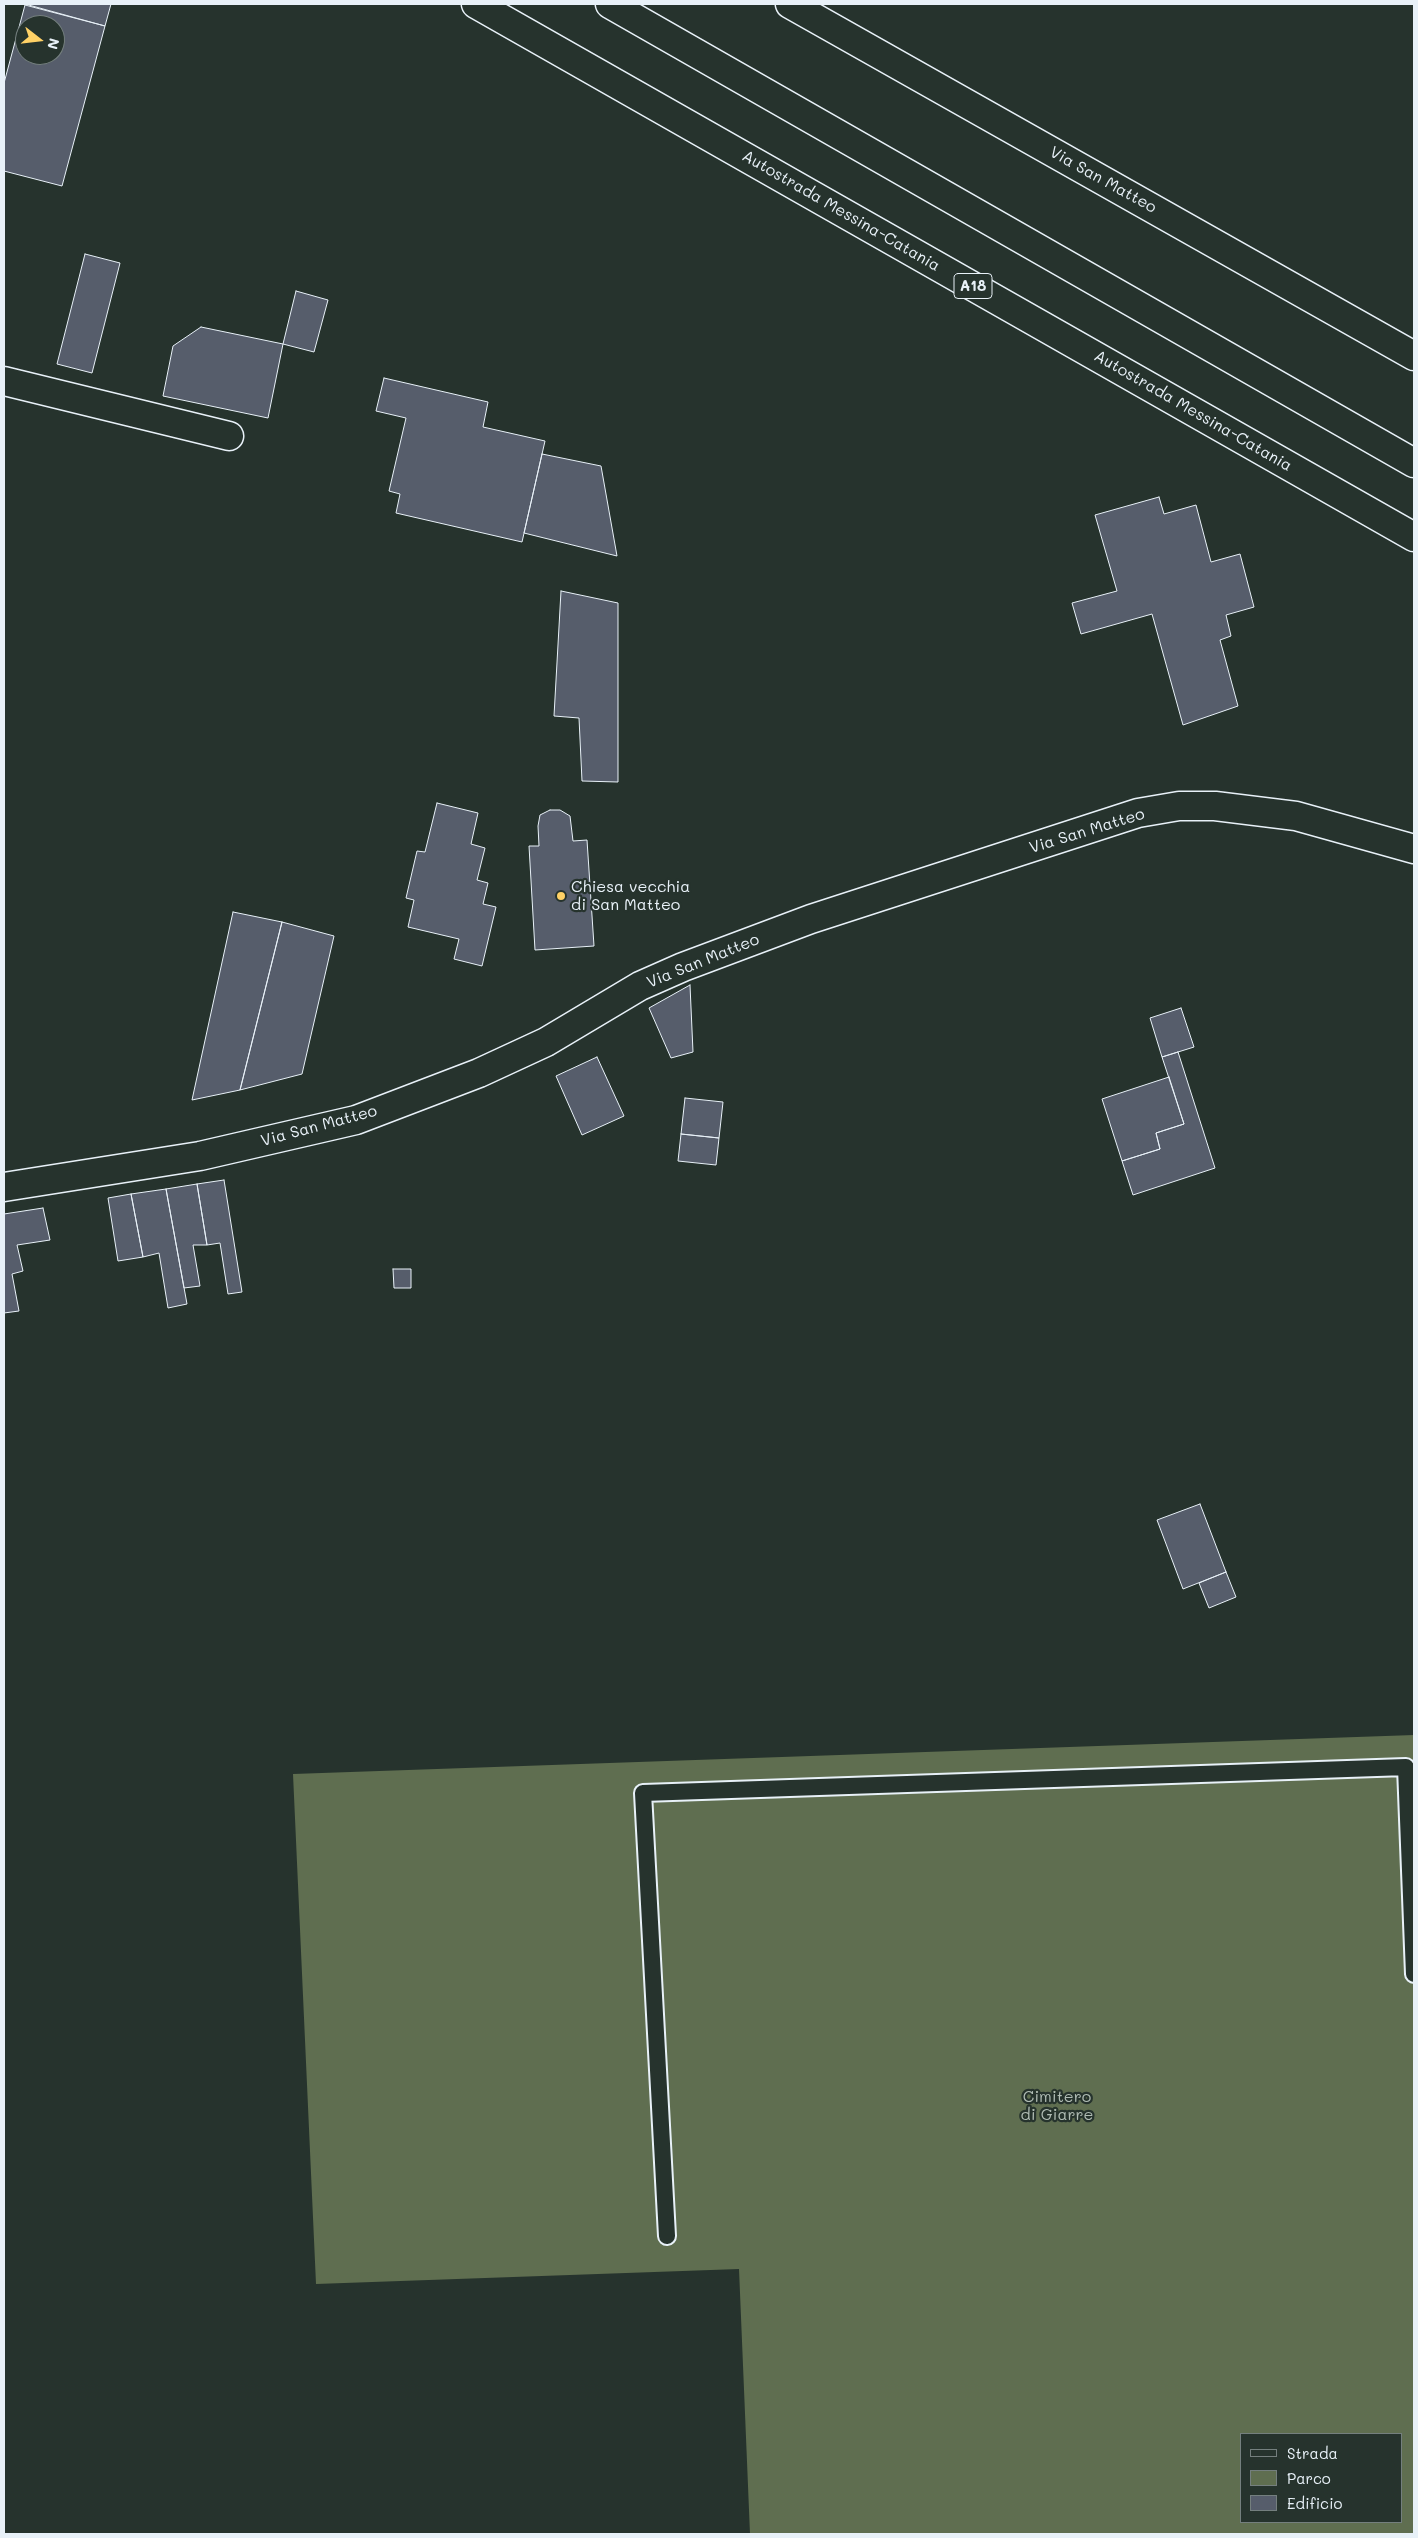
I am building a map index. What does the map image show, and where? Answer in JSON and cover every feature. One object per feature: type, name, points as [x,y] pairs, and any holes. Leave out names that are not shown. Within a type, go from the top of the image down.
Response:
[{"type":"main road","name":"Autostrada Messina-Catania","points":[[476,4],[1414,537]]},
{"type":"main road","points":[[610,4],[1414,463]]},
{"type":"main road","name":"Via San Matteo","points":[[790,4],[1414,356]]},
{"type":"main road","points":[[4,382],[229,436]]},
{"type":"main road","name":"Via San Matteo","points":[[4,1187],[200,1156],[356,1120],[479,1072],[546,1042],[640,986],[683,967],[811,919],[1138,813],[1179,806],[1216,806],[1287,815],[1392,841],[1414,849]]},
{"type":"lane","points":[[667,2236],[643,1793],[1406,1767],[1414,1974]]},
{"type":"green space","name":"Cimitero di Giarre","points":[[1414,1735],[1414,2534],[750,2534],[739,2269],[316,2284],[293,1774]]},
{"type":"building","points":[[25,4],[111,4],[105,26]]},
{"type":"building","points":[[25,5],[63,15],[22,15]]},
{"type":"building","points":[[65,16],[105,26],[62,186],[4,171],[4,83],[15,42],[15,65],[65,65]]},
{"type":"building","points":[[85,254],[120,263],[92,373],[57,364]]},
{"type":"building","points":[[296,291],[328,300],[314,352],[283,344]]},
{"type":"building","points":[[201,327],[283,344],[268,418],[163,396],[173,346]]},
{"type":"building","points":[[384,378],[488,402],[483,427],[545,441],[522,542],[396,513],[400,494],[389,491],[406,418],[376,411]]},
{"type":"building","points":[[542,454],[601,466],[617,556],[524,533]]},
{"type":"building","points":[[1159,497],[1164,514],[1196,505],[1211,562],[1240,554],[1254,607],[1226,615],[1231,636],[1220,640],[1238,706],[1183,725],[1152,614],[1081,634],[1072,603],[1117,591],[1095,515]]},
{"type":"building","points":[[561,591],[618,603],[618,782],[582,781],[579,718],[554,716]]},
{"type":"building","points":[[437,803],[478,813],[471,844],[485,848],[477,880],[488,883],[483,904],[496,907],[482,966],[454,959],[459,939],[408,927],[414,900],[406,898],[417,851],[425,852]]},
{"type":"building","name":"Chiesa vecchia di San Matteo","points":[[550,810],[560,810],[570,816],[573,841],[587,840],[594,946],[535,950],[529,846],[539,846],[538,826],[540,815]]},
{"type":"building","points":[[233,912],[282,922],[240,1090],[192,1100]]},
{"type":"building","points":[[282,922],[334,936],[302,1074],[240,1090]]},
{"type":"building","points":[[690,985],[693,1052],[671,1058],[649,1008]]},
{"type":"building","points":[[1181,1008],[1194,1047],[1162,1057],[1150,1018]]},
{"type":"building","points":[[1178,1052],[1215,1168],[1133,1195],[1122,1161],[1160,1149],[1156,1133],[1184,1124],[1162,1057]]},
{"type":"building","points":[[597,1057],[624,1116],[582,1135],[556,1076]]},
{"type":"building","points":[[1169,1077],[1184,1124],[1156,1133],[1160,1149],[1122,1161],[1102,1099]]},
{"type":"building","points":[[685,1098],[723,1102],[719,1138],[681,1134]]},
{"type":"building","points":[[681,1134],[719,1138],[716,1165],[678,1161]]},
{"type":"building","points":[[224,1180],[242,1292],[228,1294],[220,1243],[207,1245],[197,1184]]},
{"type":"building","points":[[197,1184],[207,1245],[193,1245],[200,1286],[184,1288],[166,1189]]},
{"type":"building","points":[[166,1189],[187,1304],[168,1308],[159,1253],[143,1257],[131,1194]]},
{"type":"building","points":[[131,1194],[143,1257],[118,1261],[108,1198]]},
{"type":"building","points":[[43,1208],[50,1240],[17,1245],[23,1271],[12,1274],[19,1311],[4,1313],[4,1214]]},
{"type":"building","points":[[393,1269],[411,1269],[411,1288],[394,1288]]},
{"type":"building","points":[[1200,1504],[1226,1572],[1183,1589],[1157,1520]]},
{"type":"building","points":[[1226,1572],[1236,1597],[1209,1608],[1199,1583]]},
{"type":"place","name":"Chiesa vecchia di San Matteo","points":[[561,896]]}]
